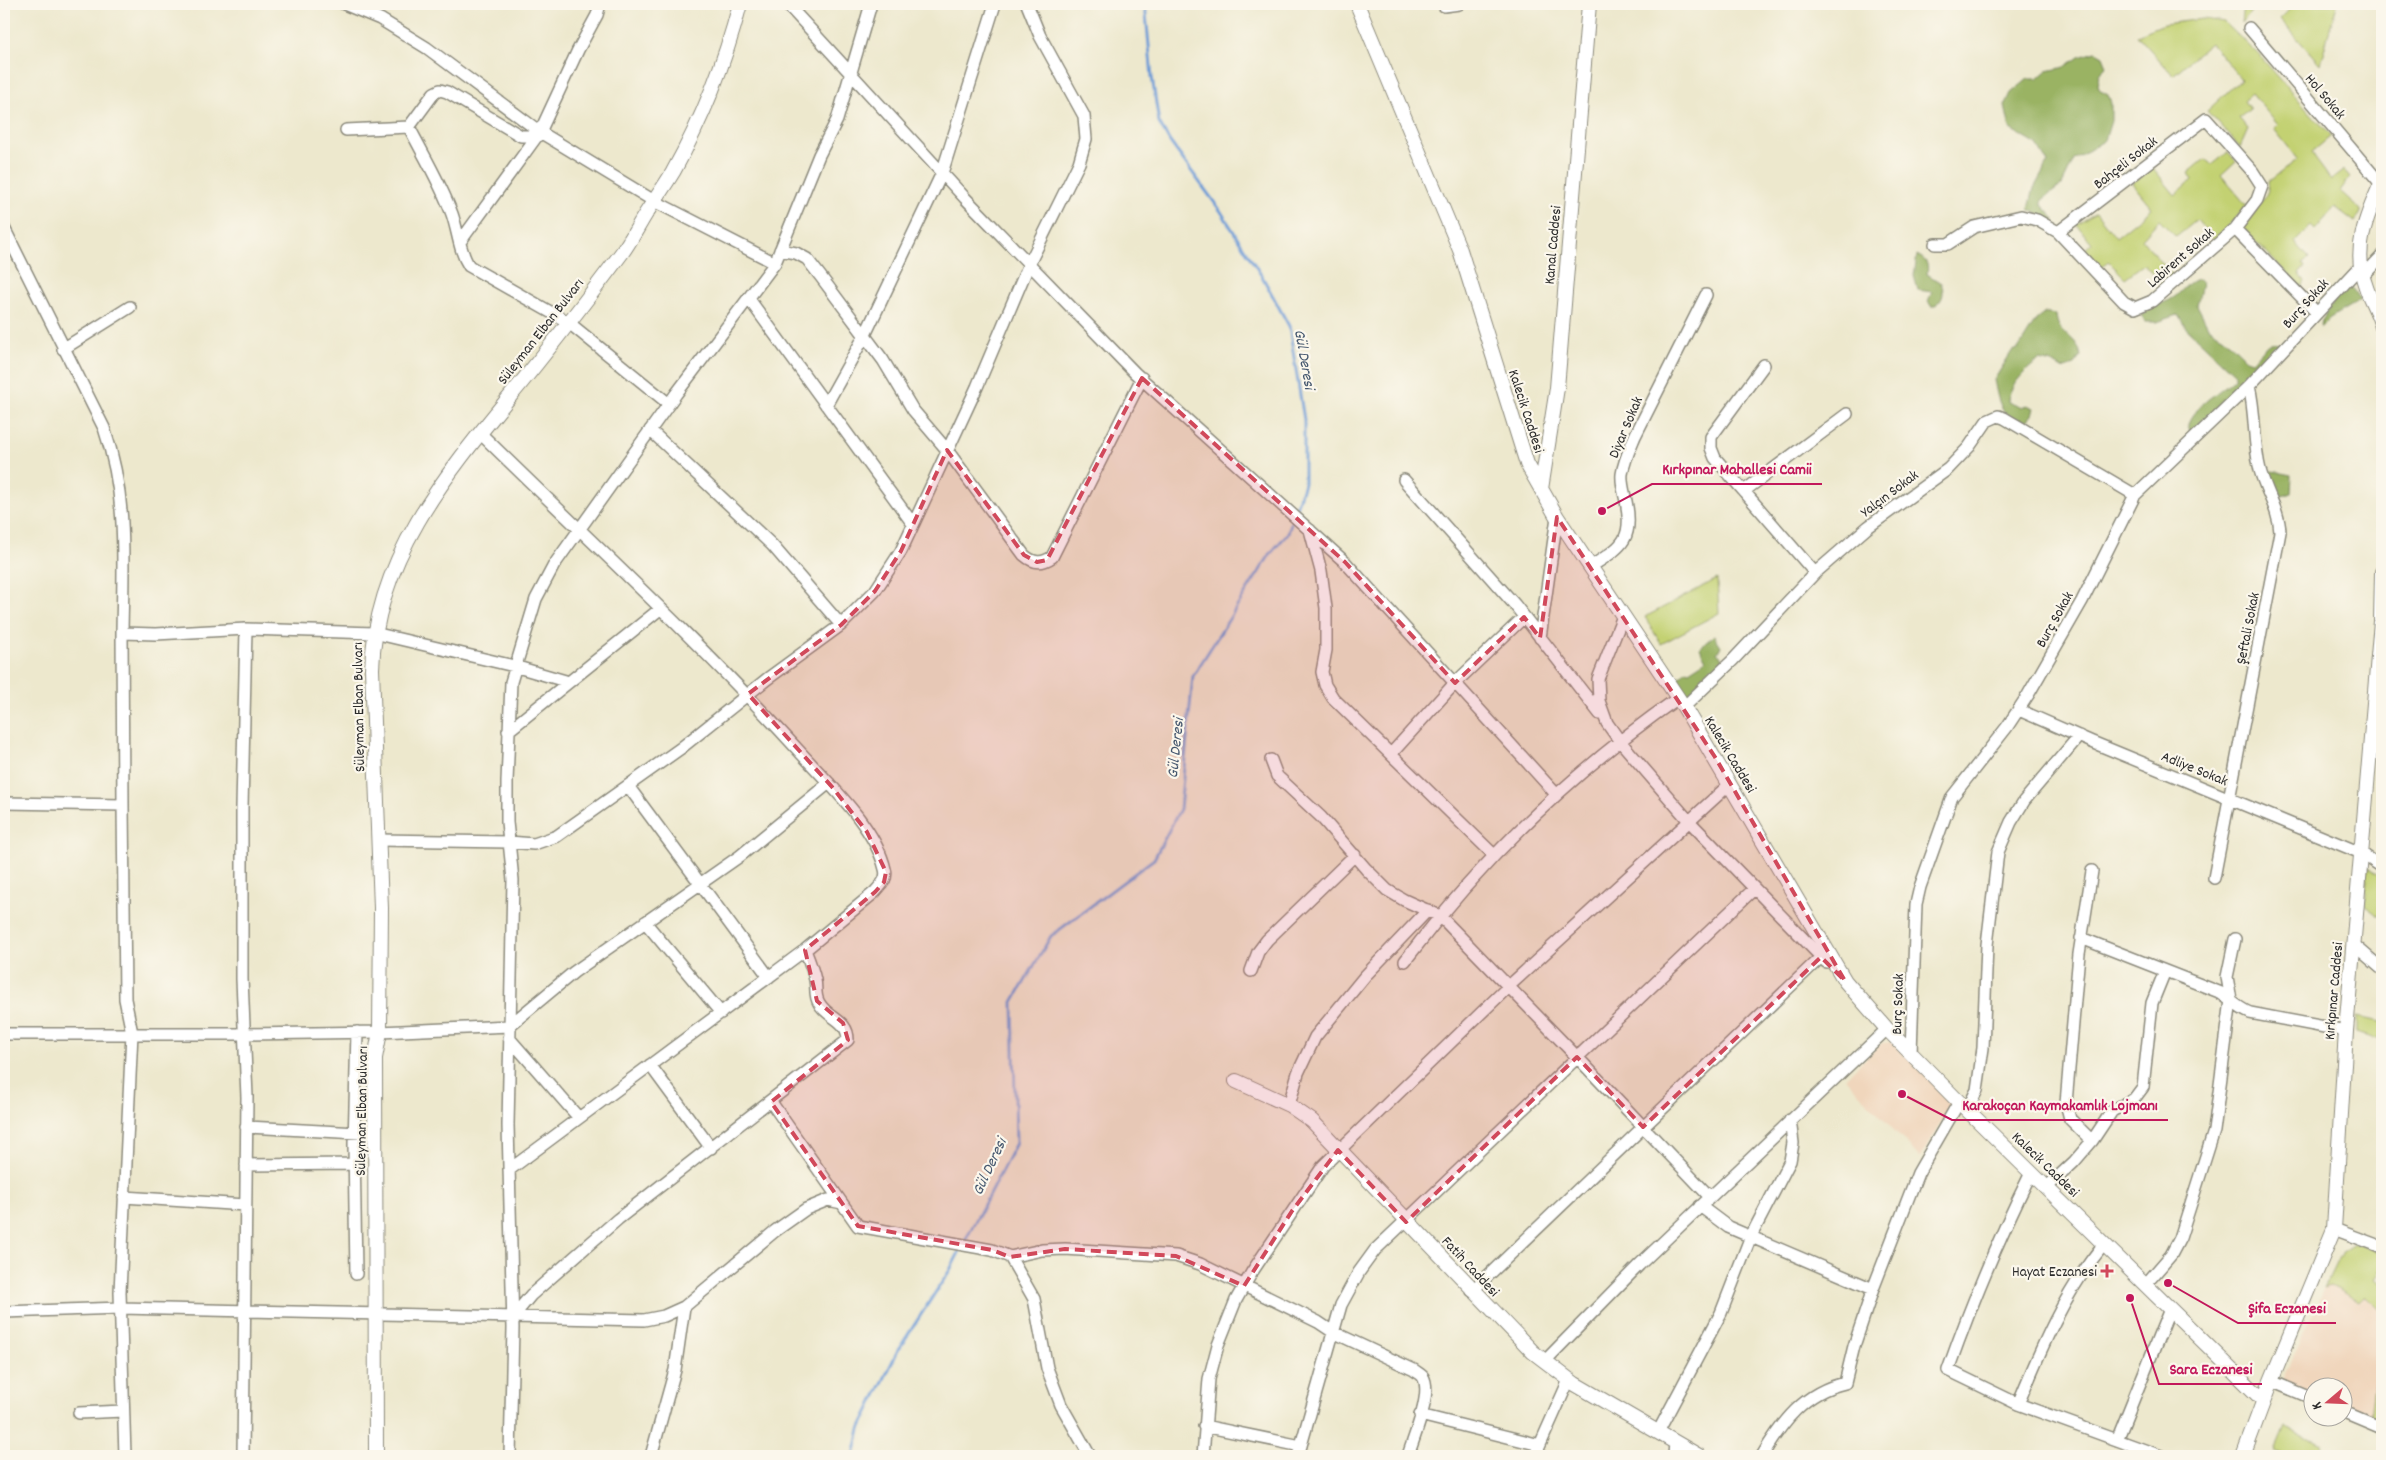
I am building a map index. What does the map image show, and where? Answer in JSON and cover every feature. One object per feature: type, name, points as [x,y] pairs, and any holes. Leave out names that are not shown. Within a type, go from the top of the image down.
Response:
[{"type":"street","points":[[344,4],[380,19],[427,48],[538,134],[654,201],[775,263]]},
{"type":"street","points":[[460,242],[538,134],[597,15],[600,4]]},
{"type":"street","name":"Süleyman Elban Bulvarı","points":[[376,1456],[375,1058],[380,1032],[380,908],[372,669],[374,633],[394,569],[428,501],[622,253],[672,173],[693,134],[730,42],[740,4]]},
{"type":"street","points":[[786,4],[851,72],[942,173],[1142,378],[1345,562],[1556,794]]},
{"type":"street","points":[[510,1456],[513,1418],[509,1032],[513,880],[507,814],[508,731],[511,682],[514,666],[536,599],[554,565],[669,404],[775,263],[819,154],[837,120],[871,4]]},
{"type":"street","points":[[826,405],[865,335],[942,173],[995,4]]},
{"type":"street","points":[[378,840],[534,844],[557,836],[681,748],[748,694],[841,625],[875,591],[885,577],[913,524],[977,388],[1029,264],[1079,163],[1086,139],[1084,116],[1040,36],[1027,4]]},
{"type":"street","name":"Kalecik Caddesi","points":[[1357,4],[1460,250],[1527,464],[1557,517],[1592,566],[1681,702],[1845,981],[1887,1029],[1963,1106],[2263,1400]]},
{"type":"street","points":[[1444,6],[1458,4]]},
{"type":"street","name":"Kanal Caddesi","points":[[1541,489],[1557,388],[1589,4]]},
{"type":"street","name":"Hol Sokak","points":[[2249,28],[2382,183]]},
{"type":"street","points":[[409,127],[434,93],[444,91],[521,136],[538,134]]},
{"type":"street","name":"Bahçeli Sokak","points":[[2058,232],[2206,119],[2254,172],[2262,186],[2256,200],[2235,229]]},
{"type":"street","points":[[346,130],[409,127]]},
{"type":"street","points":[[409,127],[441,189],[452,214],[466,260],[473,269],[568,322],[669,404]]},
{"type":"street","points":[[2382,183],[2363,231],[2359,255],[2361,272],[2379,310],[2382,327]]},
{"type":"street","points":[[1935,244],[1948,244],[1974,227],[2021,216],[2037,220],[2058,232]]},
{"type":"street","points":[[4,228],[104,428],[114,458],[124,526],[122,633],[125,999],[132,1032],[121,1308],[124,1456]]},
{"type":"street","name":"Labirent Sokak","points":[[2058,232],[2124,302],[2135,308],[2152,301],[2235,229],[2317,313]]},
{"type":"street","points":[[780,250],[796,253],[807,259],[865,335],[913,410],[947,450],[1024,555],[1037,562],[1052,557],[1142,378]]},
{"type":"street","name":"Burç Sokak","points":[[1911,1052],[1914,921],[1920,887],[1952,797],[2019,710],[2082,601],[2136,495],[2249,386],[2317,313],[2361,272],[2382,256]]},
{"type":"street","name":"Diyar Sokak","points":[[1592,566],[1620,547],[1626,538],[1629,521],[1622,474],[1626,458],[1635,436],[1706,295]]},
{"type":"street","points":[[749,299],[913,524]]},
{"type":"street","points":[[63,349],[130,307]]},
{"type":"street","points":[[1764,365],[1711,437],[1711,448],[1715,458],[1815,573]]},
{"type":"street","name":"Şeftali Sokak","points":[[2214,878],[2280,532],[2277,513],[2264,482],[2258,460],[2253,401],[2249,386]]},
{"type":"street","points":[[1744,491],[1847,414]]},
{"type":"street","name":"Yalçın Sokak","points":[[1405,961],[1440,916],[1494,855],[1556,794],[1619,740],[1681,702],[1733,660],[1815,573],[1868,527],[1948,469],[1970,447],[1987,421],[1993,417],[2004,418],[2136,495]]},
{"type":"street","points":[[650,430],[772,545],[841,625]]},
{"type":"street","points":[[480,433],[748,694],[829,783],[867,832],[882,860],[886,872],[884,882],[875,892],[805,950],[509,1170]]},
{"type":"street","points":[[1404,480],[1524,617],[1619,740],[1689,821],[1845,981]]},
{"type":"street","points":[[1540,638],[1557,517]]},
{"type":"street","points":[[1309,528],[1321,571],[1326,608],[1326,650],[1322,672],[1325,686],[1333,698],[1494,855]]},
{"type":"street","name":"Kırkpınar Caddesi","points":[[2243,1456],[2263,1400],[2334,1228],[2346,1031],[2360,853],[2381,641],[2382,572]]},
{"type":"street","points":[[508,731],[660,608]]},
{"type":"street","points":[[1607,723],[1597,690],[1598,679],[1623,616]]},
{"type":"street","points":[[1391,754],[1455,683],[1524,617]]},
{"type":"street","points":[[122,633],[156,634],[246,629],[374,633],[514,666],[569,682]]},
{"type":"street","points":[[243,1456],[246,1034],[242,979],[242,808],[246,629]]},
{"type":"street","name":"Adliye Sokak","points":[[2019,710],[2360,853],[2382,867]]},
{"type":"street","points":[[1762,1456],[1779,1428],[1796,1409],[1814,1395],[1831,1386],[1845,1383],[1854,1346],[1873,1289],[1918,1173],[1963,1106],[1977,1090],[1983,1048],[1987,945],[1998,852],[2011,822],[2024,801],[2079,736]]},
{"type":"street","points":[[2370,744],[2382,752]]},
{"type":"street","points":[[1271,760],[1277,776],[1322,817],[1387,890],[1440,916],[1710,1197]]},
{"type":"street","points":[[4,1034],[509,1032],[574,972],[740,856],[829,783]]},
{"type":"street","points":[[1203,1456],[1204,1426],[1211,1371],[1222,1336],[1244,1286],[1323,1166],[1509,986],[1730,784]]},
{"type":"street","points":[[628,786],[769,977]]},
{"type":"street","points":[[4,803],[123,805]]},
{"type":"street","points":[[1251,971],[1258,952],[1268,940],[1355,855]]},
{"type":"street","points":[[2092,871],[2081,938],[2066,1103],[2070,1119],[2092,1141]]},
{"type":"street","points":[[1204,1426],[1301,1453],[1341,1305],[1359,1272],[1375,1250],[1754,889]]},
{"type":"street","points":[[1289,1104],[1298,1073],[1315,1037],[1364,976],[1428,910]]},
{"type":"street","points":[[645,922],[720,1013]]},
{"type":"street","points":[[2081,938],[2219,992],[2231,1000],[2238,1009],[2250,1013],[2346,1031]]},
{"type":"street","points":[[2145,1285],[2171,1254],[2180,1238],[2207,1159],[2214,1130],[2231,1000],[2227,977],[2235,939]]},
{"type":"street","points":[[2353,944],[2382,969]]},
{"type":"street","points":[[512,1318],[531,1295],[618,1218],[771,1102],[848,1040],[848,1032],[843,1023],[828,1014],[817,1001],[815,981],[805,950]]},
{"type":"street","points":[[1472,1291],[1821,957]]},
{"type":"street","points":[[2046,1188],[2074,1162],[2092,1141],[2112,1111],[2140,1094],[2143,1087],[2152,1003],[2165,971]]},
{"type":"street","points":[[1544,1361],[1700,1206],[1887,1029]]},
{"type":"street","points":[[356,1274],[355,1133],[357,1032]]},
{"type":"street","points":[[509,1032],[579,1118]]},
{"type":"street","points":[[650,1065],[711,1148]]},
{"type":"street","name":"Fatih Caddesi","points":[[1236,1082],[1289,1104],[1312,1121],[1472,1291],[1544,1361],[1569,1380],[1658,1432],[1675,1449],[1700,1456]]},
{"type":"street","points":[[771,1102],[858,1226],[992,1250],[1010,1257],[1042,1250],[1065,1249],[1176,1256],[1200,1264],[1318,1322],[1333,1332],[1414,1370],[1423,1377],[1426,1389],[1408,1456]]},
{"type":"street","points":[[1658,1432],[1721,1314],[1751,1236],[1790,1161],[1793,1143],[1790,1120]]},
{"type":"street","points":[[246,1127],[376,1134]]},
{"type":"street","points":[[246,1166],[355,1164]]},
{"type":"street","points":[[2031,1172],[1974,1295],[1948,1370],[2018,1404],[2161,1456]]},
{"type":"street","points":[[124,1197],[245,1205]]},
{"type":"street","points":[[4,1312],[121,1308],[376,1312],[512,1318],[644,1320],[664,1316],[684,1307],[775,1231],[806,1210],[828,1200],[842,1203]]},
{"type":"street","points":[[1700,1206],[1728,1227],[1873,1289]]},
{"type":"street","points":[[2334,1228],[2382,1247]]},
{"type":"street","points":[[2018,1404],[2060,1308],[2088,1264],[2104,1244]]},
{"type":"street","points":[[1010,1257],[1034,1299],[1047,1368],[1061,1405],[1090,1456]]},
{"type":"street","points":[[651,1456],[675,1370],[684,1307]]},
{"type":"street","points":[[2117,1440],[2170,1309]]},
{"type":"street","points":[[1535,1456],[1569,1380]]},
{"type":"street","points":[[2271,1381],[2304,1395]]},
{"type":"street","points":[[79,1413],[123,1411]]},
{"type":"street","points":[[1420,1415],[1540,1445]]},
{"type":"street","points":[[2354,1416],[2382,1428]]},
{"type":"highlighted area","points":[[1142,378],[1345,562],[1455,683],[1524,617],[1540,638],[1557,517],[1715,757],[1845,981],[1821,957],[1643,1127],[1577,1057],[1406,1222],[1338,1150],[1292,1211],[1244,1286],[1176,1256],[1065,1249],[1010,1257],[992,1250],[858,1226],[771,1102],[848,1040],[843,1023],[817,1001],[805,950],[875,892],[884,882],[886,872],[867,832],[833,788],[748,694],[841,625],[875,591],[901,551],[947,450],[1024,555],[1037,562],[1047,560]]},
{"type":"shaded area","points":[[1893,1042],[1953,1103],[1920,1158],[1845,1078],[1882,1043]]},
{"type":"shaded area","points":[[2331,1286],[2360,1301],[2365,1296],[2382,1313],[2378,1377],[2370,1417],[2354,1410],[2354,1378],[2304,1378],[2304,1391],[2281,1382],[2325,1288]]},
{"type":"green space","points":[[2243,4],[2258,4],[2241,23]]},
{"type":"green space","points":[[2282,4],[2337,4],[2320,64],[2280,19],[2289,10]]},
{"type":"green space","points":[[2203,19],[2224,22],[2258,54],[2331,136],[2311,153],[2331,180],[2344,170],[2350,177],[2340,191],[2361,210],[2355,222],[2335,207],[2315,230],[2311,226],[2295,242],[2309,258],[2303,264],[2305,267],[2299,274],[2305,281],[2301,287],[2244,231],[2246,218],[2266,195],[2268,182],[2298,159],[2274,129],[2278,125],[2252,94],[2244,101],[2250,109],[2239,118],[2248,129],[2240,147],[2207,111],[2241,79],[2211,43],[2173,75],[2137,35],[2164,24]]},
{"type":"green space","points":[[2096,52],[2103,56],[2107,66],[2099,74],[2097,85],[2101,91],[2108,95],[2111,102],[2111,121],[2105,140],[2074,160],[2062,185],[2042,200],[2042,205],[2055,219],[2054,224],[2029,209],[2034,188],[2048,163],[2037,145],[2010,129],[2005,106],[2011,93],[2028,79],[2038,79],[2047,71],[2065,67],[2079,57]]},
{"type":"green space","points":[[2228,152],[2236,161],[2221,175],[2247,206],[2214,241],[2197,220],[2176,237],[2159,220],[2142,239],[2173,276],[2162,285],[2144,264],[2125,278],[2108,261],[2099,270],[2082,252],[2092,243],[2076,224],[2096,212],[2116,237],[2152,208],[2132,183],[2153,168],[2175,195],[2192,180],[2188,173],[2205,159],[2212,165]]},
{"type":"green space","points":[[1917,255],[1926,262],[1928,267],[1927,274],[1941,283],[1942,296],[1935,306],[1931,306],[1928,301],[1932,292],[1918,290],[1914,276]]},
{"type":"green space","points":[[2199,279],[2202,284],[2197,305],[2209,328],[2224,337],[2246,359],[2252,361],[2268,345],[2281,345],[2243,385],[2191,431],[2188,429],[2192,415],[2235,378],[2235,374],[2186,328],[2178,315],[2157,322],[2146,322],[2141,315],[2148,309],[2173,298],[2188,284]]},
{"type":"green space","points":[[2351,286],[2360,300],[2330,318],[2321,327],[2320,324],[2335,299]]},
{"type":"green space","points":[[2045,313],[2056,315],[2060,328],[2076,343],[2081,356],[2074,365],[2062,369],[2052,363],[2039,360],[2019,378],[2011,390],[2008,402],[2022,408],[2027,405],[2034,408],[2032,415],[2027,421],[2011,416],[2002,408],[1994,380],[2012,351],[2018,349],[2036,320]]},
{"type":"green space","points":[[2272,471],[2292,475],[2291,493],[2282,496],[2274,494],[2266,475]]},
{"type":"green space","points":[[1717,579],[1719,613],[1661,644],[1645,617]]},
{"type":"green space","points":[[1714,635],[1721,646],[1717,653],[1724,659],[1688,695],[1678,681],[1680,676],[1686,670],[1689,671],[1706,660],[1700,648]]},
{"type":"green space","points":[[2368,867],[2382,877],[2382,918],[2365,906]]},
{"type":"green space","points":[[2356,1017],[2382,1022],[2382,1061],[2379,1059],[2381,1040],[2356,1033]]},
{"type":"green space","points":[[2354,1244],[2360,1244],[2382,1253],[2382,1268],[2375,1279],[2382,1284],[2382,1313],[2365,1296],[2360,1301],[2331,1286],[2325,1288],[2343,1251]]},
{"type":"green space","points":[[2382,1325],[2382,1423],[2370,1417]]},
{"type":"green space","points":[[2285,1428],[2323,1444],[2318,1456],[2286,1456],[2275,1452]]},
{"type":"waterway","name":"Gül Deresi","points":[[1145,4],[1152,77],[1159,123],[1170,142],[1220,210],[1263,278],[1289,326],[1304,420],[1304,483],[1295,511]]},
{"type":"waterway","name":"Gül Deresi","points":[[854,1456],[860,1429],[898,1350],[950,1270],[1016,1143],[1013,1002],[1051,936],[1154,859],[1180,809],[1193,676],[1271,553],[1288,533],[1293,517]]},
{"type":"place","name":"Kırkpınar Mahallesi Camii","points":[[1602,511]]},
{"type":"place","name":"Karakoçan Kaymakamlık Lojmanı","points":[[1902,1094]]},
{"type":"place","name":"Hayat Eczanesi","points":[[2107,1271]]},
{"type":"place","name":"Şifa Eczanesi","points":[[2168,1283]]},
{"type":"place","name":"Sara Eczanesi","points":[[2130,1298]]}]
